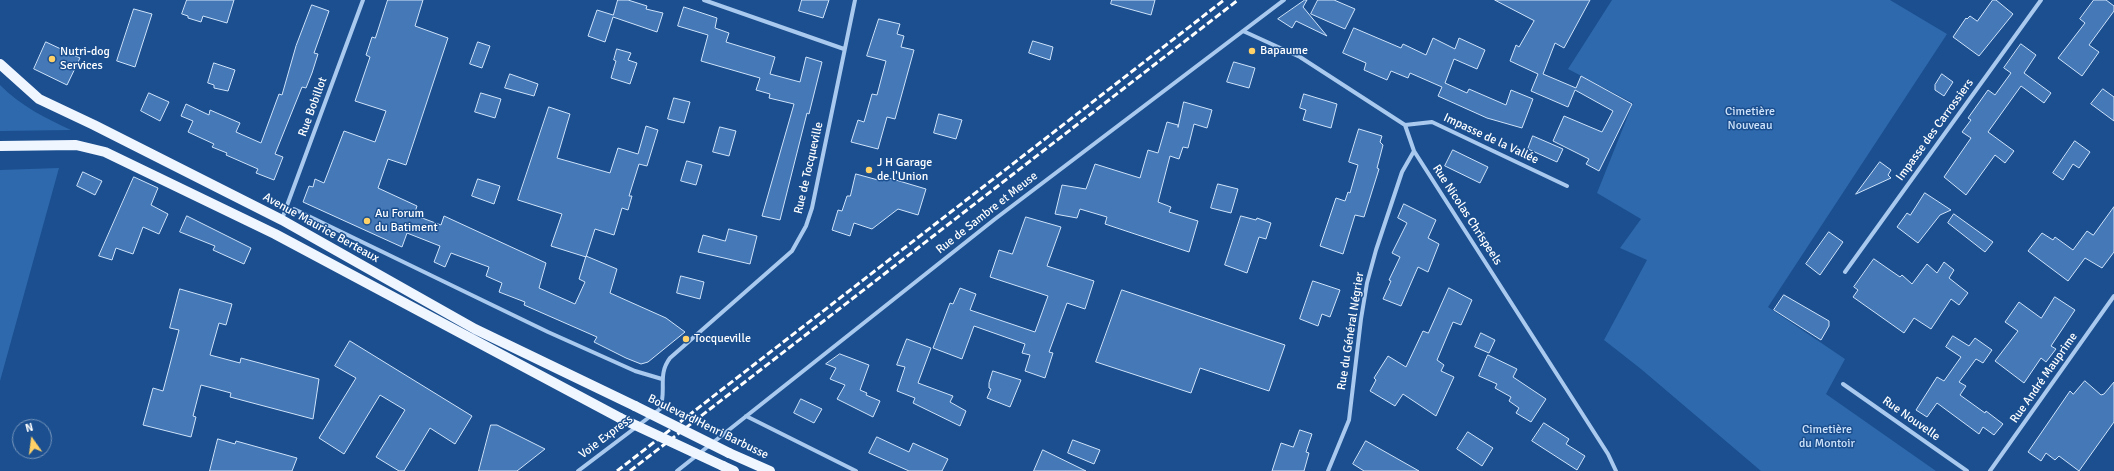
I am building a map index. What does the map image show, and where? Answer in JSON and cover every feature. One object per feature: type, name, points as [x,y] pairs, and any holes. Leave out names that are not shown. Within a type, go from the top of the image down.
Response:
[{"type":"main road","name":"Avenue Maurice Berteaux","points":[[0,64],[39,99],[94,125],[282,220],[475,329],[635,406]]},
{"type":"main road","points":[[0,146],[76,146],[105,152],[275,234],[620,418],[734,471]]},
{"type":"main road","name":"Boulevard Henri Barbusse","points":[[635,406],[729,453],[770,471]]},
{"type":"street","name":"Rue Bobillot","points":[[282,220],[363,0]]},
{"type":"street","points":[[704,0],[844,49]]},
{"type":"street","name":"Rue de Tocqueville","points":[[662,378],[664,366],[670,358],[792,250],[806,226],[812,208],[855,0]]},
{"type":"street","name":"Rue de Sambre et Meuse","points":[[678,471],[1002,214],[1284,0]]},
{"type":"street","name":"Impasse des Carrossiers","points":[[1846,272],[2041,0]]},
{"type":"street","points":[[1244,31],[1300,57],[1405,125]]},
{"type":"street","name":"Impasse de la Vallée","points":[[1405,125],[1432,122],[1567,186]]},
{"type":"street","name":"Rue Nicolas Chrispeels","points":[[1405,125],[1414,150],[1608,454],[1616,471]]},
{"type":"street","name":"Rue du Général Négrier","points":[[1328,471],[1349,420],[1367,283],[1376,250],[1402,172],[1414,150]]},
{"type":"street","name":"Avenue Maurice Berteaux","points":[[294,209],[562,338],[635,371],[662,378]]},
{"type":"street","name":"Rue André Mauprime","points":[[1990,471],[2114,296]]},
{"type":"street","name":"Voie Express","points":[[578,471],[660,409],[663,400],[662,378]]},
{"type":"street","name":"Rue Nouvelle","points":[[1843,384],[1967,471]]},
{"type":"street","points":[[746,416],[856,471]]},
{"type":"green space","name":"Cimetière Nouveau","points":[[1612,0],[1890,0],[1947,34],[1768,307],[1845,359],[1826,394],[1936,471],[1761,471],[1641,369],[1604,340],[1647,260],[1620,248],[1641,219],[1597,193],[1633,103],[1568,69]]},
{"type":"green space","points":[[0,85],[16,99],[34,111],[71,130],[0,131]]},
{"type":"green space","points":[[59,168],[0,381],[0,170]]},
{"type":"building","points":[[187,0],[234,0],[227,23],[203,16],[201,22],[188,18],[188,16],[182,14]]},
{"type":"building","points":[[388,0],[423,0],[415,26],[448,38],[406,165],[388,159],[378,188],[417,206],[414,215],[441,225],[444,216],[546,263],[539,288],[575,304],[585,282],[579,279],[586,256],[617,269],[610,293],[666,318],[685,332],[648,362],[641,364],[626,358],[594,342],[597,337],[524,305],[525,302],[499,292],[502,283],[486,276],[489,267],[451,253],[445,267],[434,262],[440,246],[407,233],[402,247],[303,202],[309,186],[313,187],[315,179],[324,183],[344,131],[375,142],[386,111],[355,101],[370,57],[366,55],[372,37],[375,38]]},
{"type":"building","points":[[618,0],[628,0],[647,6],[646,9],[663,13],[657,32],[613,17],[605,42],[588,36],[597,10],[613,15]]},
{"type":"building","points":[[802,0],[829,0],[823,18],[799,11]]},
{"type":"building","points":[[1112,0],[1155,0],[1151,15],[1111,4]]},
{"type":"building","points":[[1307,0],[1303,7],[1327,36],[1296,21],[1292,28],[1278,19]]},
{"type":"building","points":[[1318,0],[1334,0],[1355,9],[1345,29],[1311,14]]},
{"type":"building","points":[[1495,0],[1590,0],[1564,48],[1555,43],[1543,74],[1576,88],[1581,76],[1632,104],[1599,171],[1586,164],[1589,159],[1553,141],[1564,116],[1602,132],[1613,111],[1575,90],[1568,107],[1531,91],[1538,74],[1510,61],[1516,45],[1519,47],[1534,21]]},
{"type":"building","points":[[1993,0],[1996,0],[2013,14],[1979,56],[1953,37],[1966,18],[1967,19],[1970,16],[1977,21]]},
{"type":"building","points":[[2094,0],[2106,0],[2114,6],[2114,11],[2089,45],[2099,52],[2082,76],[2058,58],[2085,23],[2080,19]]},
{"type":"building","points":[[312,5],[329,11],[314,53],[318,54],[312,73],[306,88],[302,87],[275,154],[283,157],[274,180],[256,173],[258,169],[226,155],[227,153],[212,147],[214,144],[188,132],[193,121],[181,116],[186,104],[209,115],[210,110],[240,123],[236,132],[261,143],[279,94],[282,95],[296,46]]},
{"type":"building","points":[[684,7],[717,18],[715,28],[729,33],[726,42],[775,57],[770,74],[800,82],[806,57],[822,62],[809,114],[807,113],[780,220],[762,216],[794,104],[769,98],[770,94],[756,90],[760,78],[701,61],[708,35],[678,26]]},
{"type":"building","points":[[134,9],[152,14],[135,67],[117,61]]},
{"type":"building","points":[[879,19],[900,24],[897,34],[904,36],[901,47],[914,50],[895,119],[887,117],[878,149],[851,142],[858,120],[864,122],[872,94],[877,95],[886,61],[867,56]]},
{"type":"building","points":[[1354,28],[1401,48],[1403,44],[1426,55],[1433,38],[1455,49],[1459,38],[1485,50],[1477,69],[1454,59],[1445,83],[1467,93],[1469,89],[1506,105],[1511,90],[1533,99],[1522,128],[1487,118],[1438,96],[1442,87],[1410,73],[1408,78],[1391,71],[1387,80],[1364,70],[1366,63],[1343,53]]},
{"type":"building","points":[[1033,41],[1053,47],[1050,60],[1029,53]]},
{"type":"building","points":[[46,42],[80,58],[67,85],[34,69]]},
{"type":"building","points":[[478,42],[490,46],[482,68],[470,64]]},
{"type":"building","points":[[2021,44],[2036,55],[2024,73],[2051,93],[2044,103],[2021,86],[1988,132],[2014,151],[2005,163],[1995,155],[1966,195],[1944,177],[1971,138],[1962,132],[1971,120],[1968,118],[1988,90],[1995,95],[2011,73],[2004,68]]},
{"type":"building","points":[[617,49],[631,53],[628,60],[637,63],[630,84],[611,78],[616,61],[614,60]]},
{"type":"building","points":[[1234,62],[1255,68],[1249,88],[1227,82]]},
{"type":"building","points":[[214,63],[235,70],[228,91],[214,88],[214,85],[208,83]]},
{"type":"building","points":[[510,74],[538,84],[534,96],[505,88]]},
{"type":"building","points":[[1942,74],[1953,82],[1944,96],[1935,90],[1935,85]]},
{"type":"building","points":[[2103,89],[2114,97],[2114,121],[2091,104]]},
{"type":"building","points":[[149,93],[169,102],[160,121],[141,111]]},
{"type":"building","points":[[481,93],[501,99],[495,118],[475,112]]},
{"type":"building","points":[[1304,94],[1337,104],[1331,128],[1303,120],[1306,110],[1300,108]]},
{"type":"building","points":[[674,98],[690,102],[684,123],[668,119]]},
{"type":"building","points":[[1184,102],[1212,110],[1207,128],[1194,124],[1188,148],[1183,147],[1179,159],[1170,156],[1158,202],[1171,207],[1169,212],[1198,221],[1189,252],[1105,224],[1107,217],[1080,209],[1077,218],[1055,214],[1062,185],[1086,189],[1095,164],[1140,178],[1148,150],[1158,153],[1167,122],[1178,125],[1178,127]]},
{"type":"building","points":[[549,107],[570,114],[557,158],[610,173],[618,148],[638,154],[646,126],[658,130],[647,166],[639,164],[629,196],[632,196],[628,210],[622,208],[614,235],[595,229],[586,257],[551,246],[562,214],[518,200]]},
{"type":"building","points":[[939,114],[962,120],[956,139],[934,133]]},
{"type":"building","points":[[720,127],[736,131],[729,156],[713,152]]},
{"type":"building","points":[[1359,129],[1382,136],[1380,142],[1383,145],[1377,168],[1379,169],[1364,217],[1355,215],[1343,254],[1320,246],[1336,198],[1345,201],[1348,192],[1350,193],[1358,165],[1349,162]]},
{"type":"building","points":[[1533,136],[1563,149],[1557,162],[1528,149]]},
{"type":"building","points":[[2075,141],[2090,152],[2079,168],[2073,164],[2063,180],[2053,173]]},
{"type":"building","points":[[1453,150],[1488,167],[1480,183],[1445,166]]},
{"type":"building","points":[[687,161],[702,165],[696,185],[681,181]]},
{"type":"building","points":[[1880,162],[1891,170],[1888,175],[1891,178],[1856,194]]},
{"type":"building","points":[[83,172],[102,181],[95,195],[77,186]]},
{"type":"building","points":[[856,174],[878,180],[879,175],[926,189],[918,215],[898,209],[872,229],[854,223],[850,236],[832,230],[838,210],[842,211],[847,196],[850,196]]},
{"type":"building","points":[[134,177],[158,188],[151,205],[168,214],[159,234],[143,227],[133,254],[116,248],[112,260],[99,256]]},
{"type":"building","points":[[478,179],[500,186],[494,204],[472,196]]},
{"type":"building","points":[[1218,184],[1238,189],[1231,213],[1211,208]]},
{"type":"building","points":[[1925,193],[1951,210],[1940,215],[1918,243],[1897,227],[1907,213],[1910,215]]},
{"type":"building","points":[[1404,204],[1436,220],[1428,238],[1439,244],[1428,272],[1418,267],[1401,306],[1383,299],[1391,281],[1389,280],[1400,257],[1392,253],[1407,223],[1398,218]]},
{"type":"building","points":[[2114,207],[2114,252],[2102,268],[2085,258],[2068,281],[2028,251],[2042,233],[2053,240],[2055,237],[2073,250],[2087,231],[2093,235]]},
{"type":"building","points":[[1954,214],[1993,242],[1985,252],[1948,223]]},
{"type":"building","points":[[187,216],[251,248],[244,264],[213,250],[215,246],[180,232]]},
{"type":"building","points":[[1241,216],[1256,220],[1257,218],[1271,223],[1266,239],[1259,237],[1247,273],[1225,265]]},
{"type":"building","points":[[1026,217],[1061,227],[1047,266],[1094,281],[1085,309],[1067,303],[1049,352],[1053,353],[1045,378],[1025,371],[1030,355],[1022,353],[1025,344],[974,326],[962,359],[933,348],[950,303],[953,304],[960,288],[976,294],[970,310],[1035,332],[1048,296],[990,277],[999,250],[1012,254]]},
{"type":"building","points":[[729,229],[757,236],[750,264],[698,252],[703,235],[725,241]]},
{"type":"building","points":[[1829,232],[1843,242],[1820,275],[1806,264]]},
{"type":"building","points":[[1874,259],[1900,277],[1902,275],[1912,284],[1927,264],[1937,273],[1944,262],[1954,270],[1949,278],[1968,293],[1959,305],[1951,299],[1931,329],[1914,318],[1904,333],[1853,297],[1858,290],[1854,287]]},
{"type":"building","points":[[681,276],[704,282],[700,299],[677,293]]},
{"type":"building","points":[[1313,281],[1340,290],[1330,317],[1322,314],[1318,326],[1300,319]]},
{"type":"building","points":[[1449,288],[1472,300],[1461,325],[1453,322],[1437,360],[1444,365],[1441,371],[1454,377],[1436,416],[1403,394],[1395,406],[1370,391],[1376,380],[1374,378],[1388,356],[1406,367],[1423,331],[1428,333]]},
{"type":"building","points":[[180,289],[232,304],[226,325],[219,323],[210,355],[240,363],[241,358],[319,379],[313,419],[230,397],[231,393],[201,385],[193,416],[196,417],[191,437],[143,425],[153,388],[163,391],[179,330],[170,328]]},
{"type":"building","points":[[1122,290],[1285,345],[1269,391],[1200,368],[1191,393],[1096,362]]},
{"type":"building","points":[[1784,295],[1829,321],[1829,326],[1821,340],[1774,310]]},
{"type":"building","points":[[2055,297],[2075,310],[2051,346],[2056,349],[2046,362],[2041,358],[2024,383],[1995,361],[2018,331],[2005,322],[2019,302],[2041,318]]},
{"type":"building","points":[[1481,333],[1495,340],[1489,353],[1475,347]]},
{"type":"building","points":[[1953,336],[1969,346],[1975,338],[1992,350],[1983,363],[1976,359],[1959,382],[1966,386],[1960,395],[1985,413],[1986,411],[2003,424],[1994,435],[1983,427],[1979,434],[1937,403],[1927,417],[1916,410],[1937,377],[1944,381],[1961,357],[1946,347]]},
{"type":"building","points":[[907,339],[931,348],[918,383],[953,396],[950,402],[966,411],[960,426],[913,403],[915,398],[897,391],[905,367],[897,365]]},
{"type":"building","points":[[350,341],[472,416],[455,444],[430,428],[404,471],[399,471],[376,457],[405,410],[380,395],[344,454],[319,438],[356,378],[335,366]]},
{"type":"building","points":[[840,354],[869,365],[860,390],[867,393],[866,395],[880,401],[873,417],[837,399],[845,385],[830,379],[836,368],[826,364]]},
{"type":"building","points":[[1488,355],[1517,369],[1513,377],[1546,399],[1531,422],[1516,413],[1519,408],[1509,401],[1511,397],[1495,388],[1497,384],[1479,376]]},
{"type":"building","points":[[993,371],[1021,380],[1010,407],[987,398],[991,389],[989,388],[989,383]]},
{"type":"building","points":[[2085,381],[2101,395],[2104,394],[2114,382],[2114,422],[2079,471],[2059,456],[2055,460],[2046,453],[2041,461],[2028,452],[2070,391],[2073,394]]},
{"type":"building","points":[[801,399],[822,409],[814,423],[794,413]]},
{"type":"building","points":[[1544,423],[1569,439],[1566,444],[1585,456],[1577,470],[1532,441]]},
{"type":"building","points":[[491,425],[497,425],[545,449],[517,471],[479,471]]},
{"type":"building","points":[[1300,430],[1312,434],[1306,452],[1309,453],[1304,471],[1272,471],[1281,443],[1293,447]]},
{"type":"building","points":[[1468,432],[1493,448],[1482,466],[1457,449]]},
{"type":"building","points":[[877,437],[909,452],[913,443],[948,459],[942,471],[909,471],[869,453]]},
{"type":"building","points":[[218,439],[235,444],[236,441],[297,458],[292,471],[210,471]]},
{"type":"building","points":[[1073,440],[1100,450],[1094,464],[1068,453]]},
{"type":"building","points":[[1366,441],[1419,471],[1364,471],[1353,464]]},
{"type":"building","points":[[1043,450],[1086,471],[1034,471]]},
{"type":"railway","points":[[617,471],[1224,0]]},
{"type":"railway","points":[[630,471],[1238,0]]},
{"type":"place","name":"Bapaume","points":[[1252,51]]},
{"type":"place","name":"Nutri-dog Services","points":[[52,59]]},
{"type":"place","name":"J H Garage de l'Union","points":[[869,170]]},
{"type":"place","name":"Au Forum du Batiment","points":[[367,221]]},
{"type":"place","name":"Tocqueville","points":[[686,339]]},
{"type":"park label","name":"Cimetière du Montoir","points":[[1827,437]]}]
